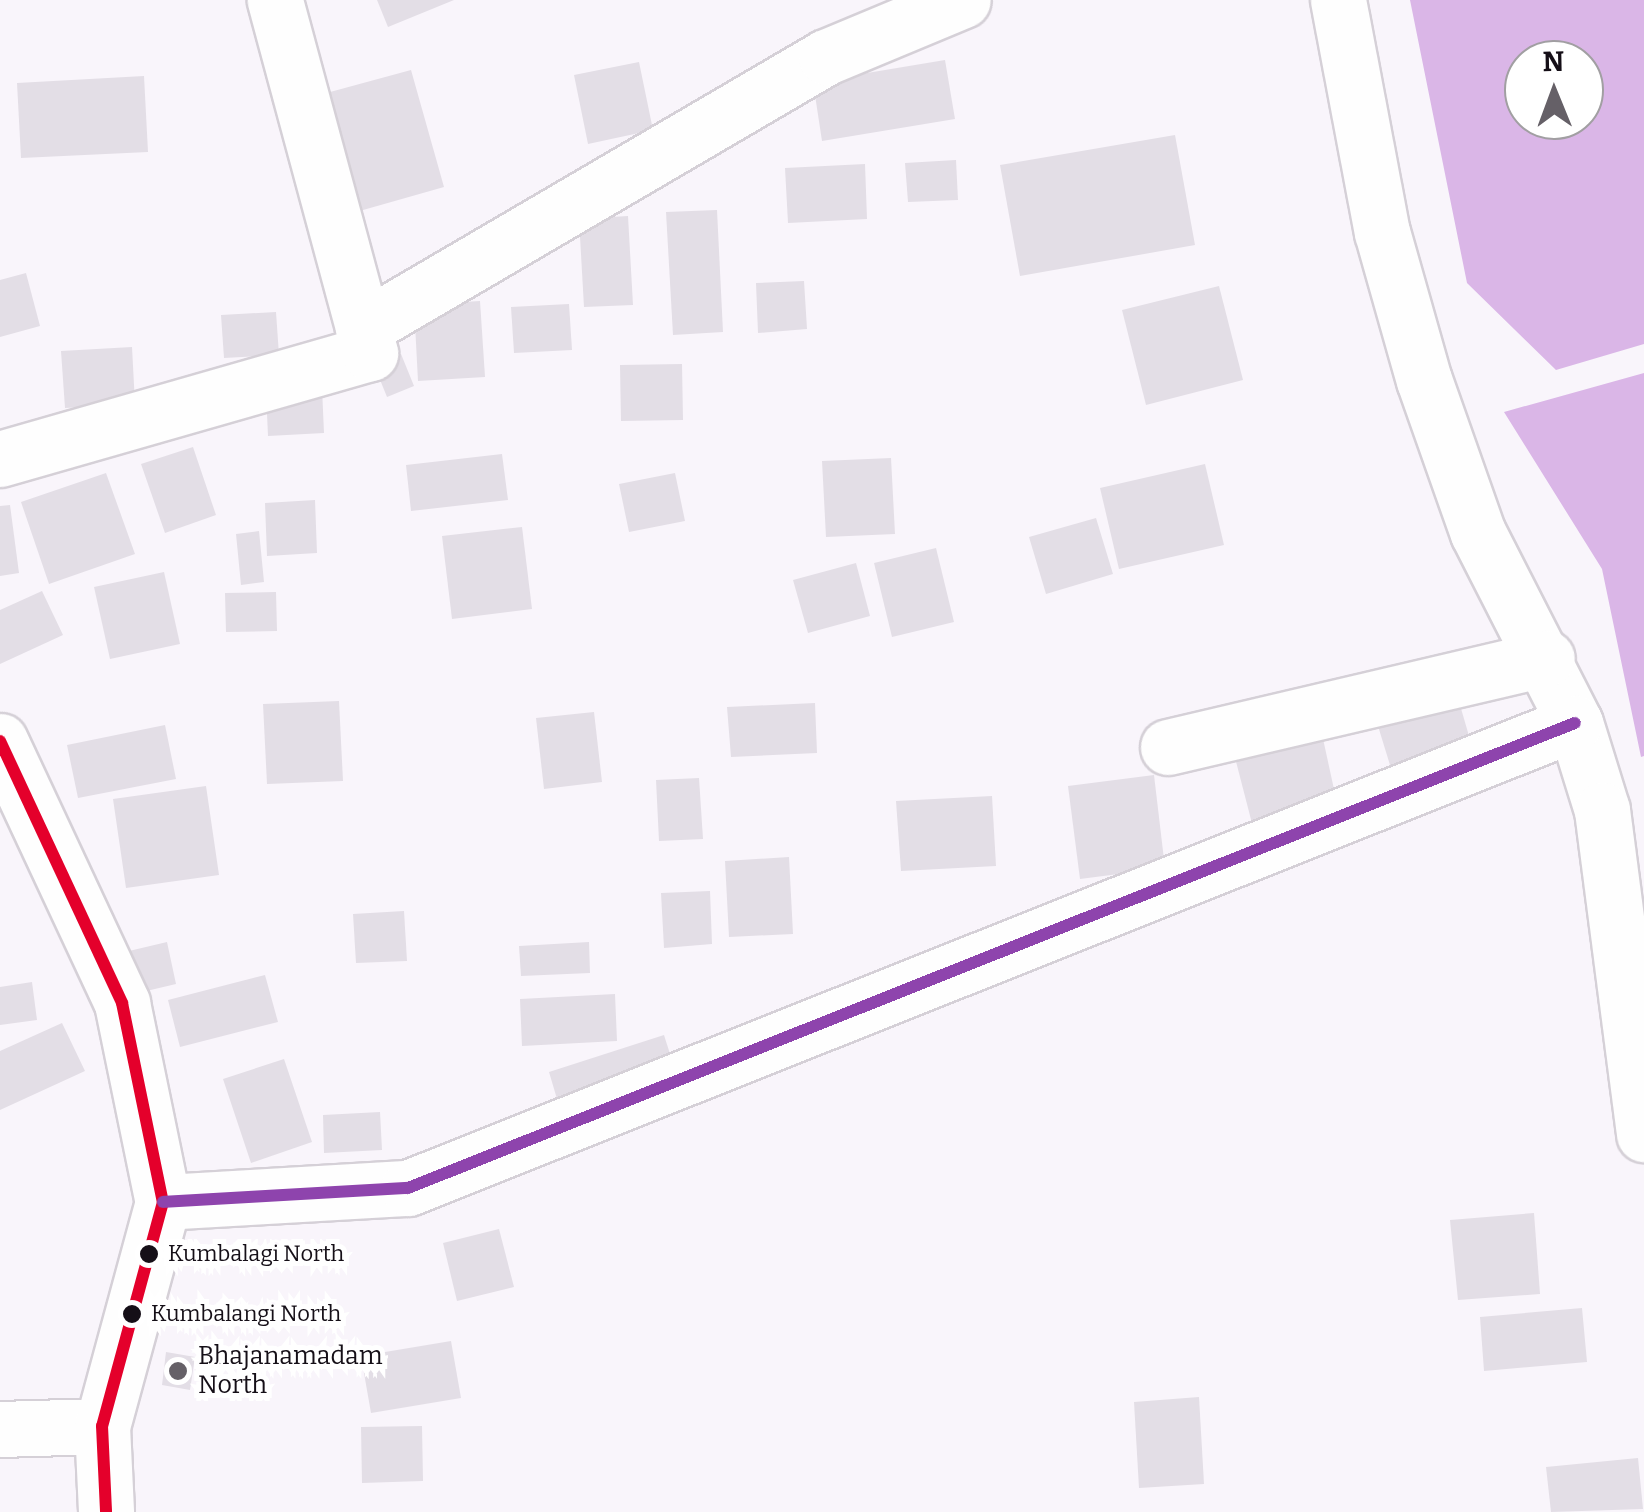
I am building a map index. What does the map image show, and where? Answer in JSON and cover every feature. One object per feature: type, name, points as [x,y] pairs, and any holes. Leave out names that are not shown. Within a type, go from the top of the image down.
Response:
[{"type":"street","points":[[0,459],[370,353],[275,0]]},
{"type":"street","points":[[363,328],[826,57],[963,0]]},
{"type":"street","points":[[1338,0],[1382,232],[1424,380],[1478,533],[1547,658],[1575,724],[1602,810],[1644,1134]]},
{"type":"street","points":[[1168,747],[1547,658]]},
{"type":"street","points":[[163,1202],[408,1188],[1575,724]]},
{"type":"street","points":[[0,741],[17,807],[122,1003],[163,1202],[102,1426],[106,1512]]},
{"type":"street","points":[[0,1429],[102,1426]]},
{"type":"shaded area","points":[[1410,0],[1644,0],[1644,344],[1556,370],[1467,283]]},
{"type":"shaded area","points":[[1644,373],[1641,757],[1602,569],[1504,412]]},
{"type":"building","points":[[377,0],[454,0],[388,27]]},
{"type":"building","points":[[945,60],[955,119],[822,141],[813,82]]},
{"type":"building","points":[[639,62],[653,130],[588,144],[574,75]]},
{"type":"building","points":[[411,70],[444,187],[342,216],[308,98]]},
{"type":"building","points":[[144,76],[148,152],[21,158],[17,83]]},
{"type":"building","points":[[1175,135],[1195,245],[1020,276],[1000,165]]},
{"type":"building","points":[[956,160],[958,200],[908,202],[905,163]]},
{"type":"building","points":[[865,164],[867,219],[788,223],[785,168]]},
{"type":"building","points":[[717,210],[723,332],[673,335],[666,212]]},
{"type":"building","points":[[628,216],[633,305],[584,307],[579,219]]},
{"type":"building","points":[[26,273],[40,326],[0,337],[0,280]]},
{"type":"building","points":[[804,281],[807,329],[758,333],[756,283]]},
{"type":"building","points":[[1219,286],[1243,380],[1146,405],[1122,310]]},
{"type":"building","points":[[480,301],[485,377],[418,381],[414,305]]},
{"type":"building","points":[[569,304],[572,350],[514,353],[511,307]]},
{"type":"building","points":[[276,312],[279,355],[224,358],[221,315]]},
{"type":"building","points":[[132,347],[135,404],[65,408],[61,351]]},
{"type":"building","points":[[401,354],[414,386],[387,397],[374,365]]},
{"type":"building","points":[[682,364],[683,420],[621,421],[620,365]]},
{"type":"building","points":[[322,388],[324,433],[268,436],[266,391]]},
{"type":"building","points":[[193,447],[216,515],[165,533],[141,464]]},
{"type":"building","points":[[502,454],[508,500],[411,511],[406,465]]},
{"type":"building","points":[[891,458],[895,534],[826,537],[822,461]]},
{"type":"building","points":[[1205,464],[1224,545],[1119,569],[1100,488]]},
{"type":"building","points":[[106,473],[135,554],[49,584],[21,502]]},
{"type":"building","points":[[675,473],[685,521],[629,532],[619,484]]},
{"type":"building","points":[[315,500],[317,553],[267,556],[265,503]]},
{"type":"building","points":[[10,505],[19,573],[0,576],[0,506]]},
{"type":"building","points":[[1096,518],[1113,574],[1046,594],[1029,537]]},
{"type":"building","points":[[522,527],[532,609],[452,619],[442,536]]},
{"type":"building","points":[[259,531],[264,582],[241,585],[236,534]]},
{"type":"building","points":[[936,548],[954,622],[892,637],[874,563]]},
{"type":"building","points":[[856,563],[870,616],[808,633],[793,580]]},
{"type":"building","points":[[164,572],[180,644],[110,659],[94,587]]},
{"type":"building","points":[[42,591],[63,635],[0,664],[0,610]]},
{"type":"building","points":[[276,592],[277,631],[226,632],[225,593]]},
{"type":"building","points":[[1455,688],[1474,753],[1394,778],[1374,713]]},
{"type":"building","points":[[339,701],[343,781],[267,784],[263,704]]},
{"type":"building","points":[[815,703],[817,753],[731,757],[727,707]]},
{"type":"building","points":[[594,712],[602,782],[544,789],[536,718]]},
{"type":"building","points":[[165,725],[176,779],[78,798],[67,745]]},
{"type":"building","points":[[1320,725],[1337,803],[1255,835],[1232,746]]},
{"type":"building","points":[[1154,775],[1165,868],[1080,879],[1068,786]]},
{"type":"building","points":[[699,778],[703,839],[659,841],[656,780]]},
{"type":"building","points":[[206,786],[219,875],[126,888],[113,799]]},
{"type":"building","points":[[992,796],[996,866],[901,871],[896,801]]},
{"type":"building","points":[[789,857],[793,934],[729,937],[725,861]]},
{"type":"building","points":[[710,891],[712,944],[664,948],[661,893]]},
{"type":"building","points":[[404,911],[407,961],[356,963],[353,914]]},
{"type":"building","points":[[167,942],[176,984],[138,993],[129,951]]},
{"type":"building","points":[[589,942],[590,973],[521,976],[519,946]]},
{"type":"building","points":[[265,975],[278,1022],[180,1047],[168,1000]]},
{"type":"building","points":[[32,982],[37,1020],[0,1025],[0,987]]},
{"type":"building","points":[[615,994],[617,1041],[522,1046],[520,999]]},
{"type":"building","points":[[62,1023],[85,1071],[0,1110],[0,1051]]},
{"type":"building","points":[[664,1035],[676,1073],[560,1109],[549,1072]]},
{"type":"building","points":[[284,1059],[312,1142],[251,1163],[223,1079]]},
{"type":"building","points":[[380,1112],[382,1150],[324,1153],[323,1115]]},
{"type":"building","points":[[1534,1213],[1540,1294],[1458,1300],[1450,1220]]},
{"type":"building","points":[[499,1229],[514,1287],[457,1301],[443,1243]]},
{"type":"building","points":[[1582,1308],[1587,1362],[1484,1371],[1480,1317]]},
{"type":"building","points":[[451,1341],[461,1398],[371,1413],[361,1356]]},
{"type":"building","name":"Bhajanamadam North","points":[[166,1352],[195,1357],[190,1390],[162,1385]]},
{"type":"building","points":[[1199,1397],[1204,1484],[1139,1488],[1134,1402]]},
{"type":"building","points":[[422,1426],[423,1481],[362,1483],[361,1427]]},
{"type":"building","points":[[1638,1458],[1643,1509],[1551,1512],[1546,1467]]},
{"type":"transit line","points":[[163,1202],[408,1188],[1575,723]]},
{"type":"transit line","points":[[0,741],[122,1003],[163,1202],[102,1426],[106,1512]]},
{"type":"place","name":"Kumbalagi North","points":[[149,1254]]},
{"type":"place","name":"Kumbalangi North","points":[[132,1314]]},
{"type":"place","name":"Bhajanamadam North","points":[[178,1371]]}]
